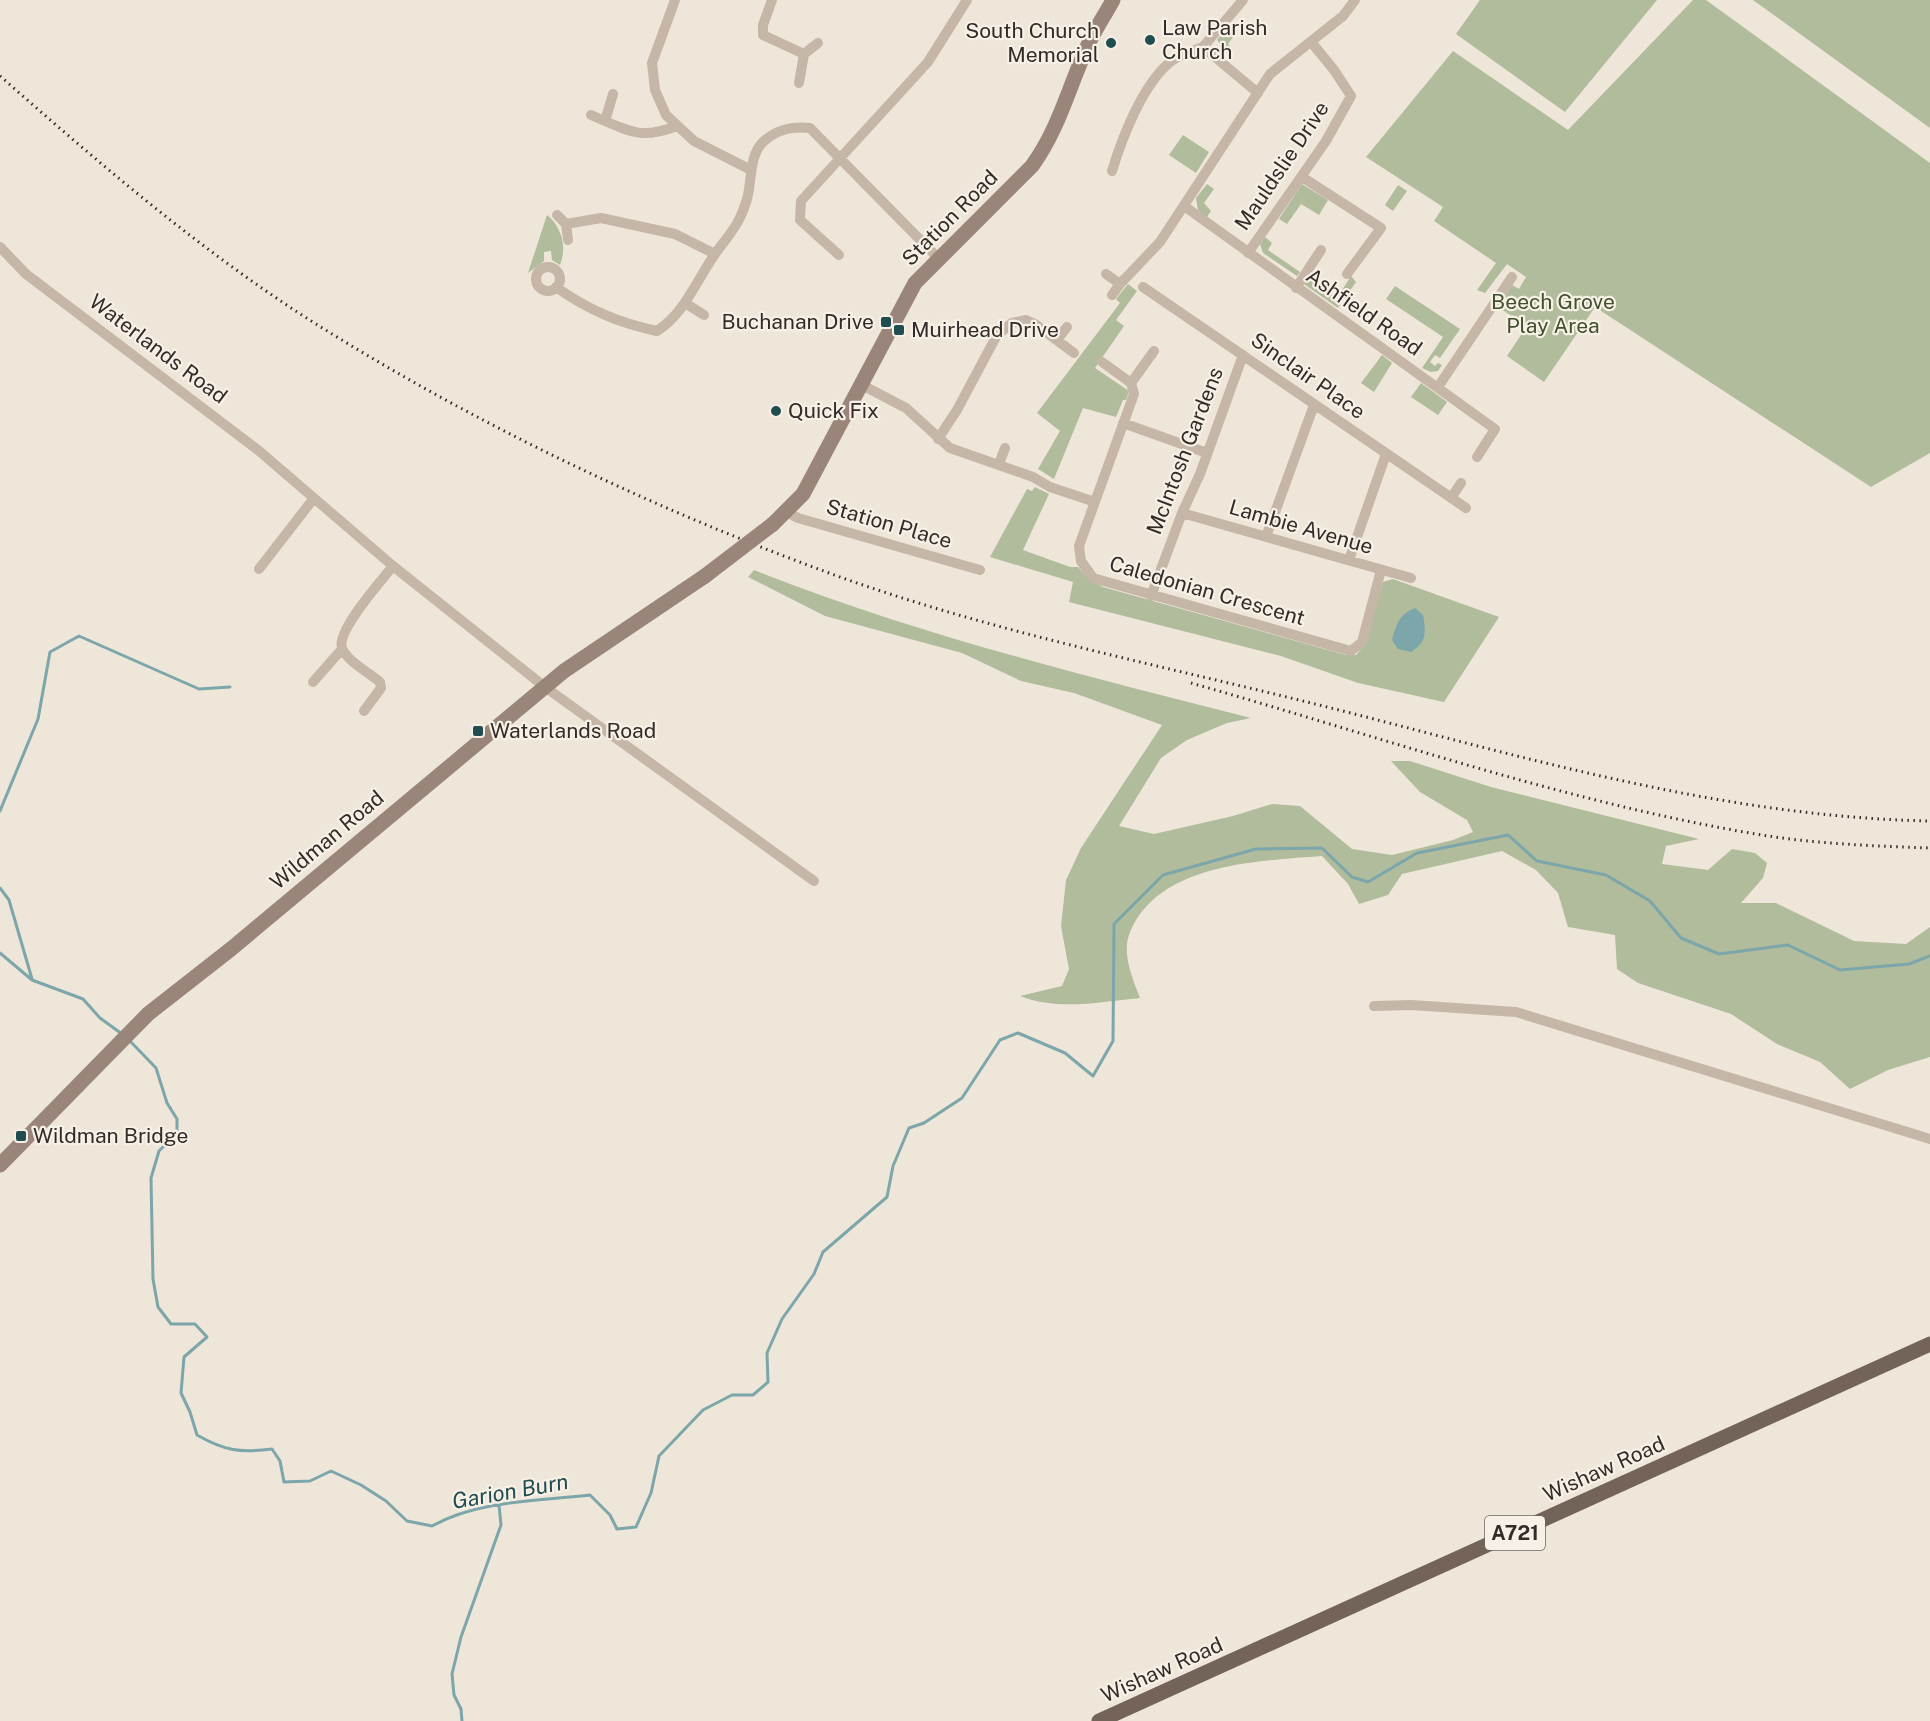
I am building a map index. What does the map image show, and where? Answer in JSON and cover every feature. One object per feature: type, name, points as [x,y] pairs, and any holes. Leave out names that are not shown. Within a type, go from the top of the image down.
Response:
[{"type":"main road","name":"Station Road","points":[[705,576],[773,524],[803,495],[862,385],[906,296],[938,258],[1032,166],[1043,151],[1058,122],[1089,44],[1113,0]]},
{"type":"main road","name":"Wildman Road","points":[[0,1165],[132,1030],[544,687],[705,576]]},
{"type":"main road","name":"Wishaw Road","points":[[1099,1721],[1930,1344]]},
{"type":"street","points":[[675,0],[652,63],[655,90],[666,115],[693,141],[751,170]]},
{"type":"street","points":[[772,0],[763,25],[763,35],[804,54]]},
{"type":"street","points":[[839,255],[800,220],[801,201],[928,62],[967,0]]},
{"type":"street","points":[[1112,171],[1124,131],[1169,63],[1203,47],[1243,0]]},
{"type":"street","points":[[1112,295],[1146,259],[1184,206],[1270,74],[1311,43],[1342,16],[1355,0]]},
{"type":"street","points":[[799,83],[804,54],[818,43]]},
{"type":"street","name":"Mauldslie Drive","points":[[1248,253],[1302,177],[1352,96],[1334,69],[1311,43]]},
{"type":"street","points":[[1203,47],[1258,93]]},
{"type":"street","points":[[605,121],[614,94]]},
{"type":"street","points":[[591,115],[634,134],[654,135],[677,126]]},
{"type":"street","points":[[556,287],[580,304],[621,323],[657,331],[669,324],[685,303],[715,254],[734,232],[747,197],[751,170],[762,143],[782,129],[796,126],[810,128],[938,258]]},
{"type":"street","points":[[1302,177],[1381,228],[1347,274]]},
{"type":"street","name":"Ashfield Road","points":[[1184,206],[1495,429],[1477,457]]},
{"type":"street","points":[[557,215],[567,224],[568,240]]},
{"type":"street","points":[[567,224],[601,218],[675,234],[715,254]]},
{"type":"street","name":"Waterlands Road","points":[[0,247],[26,274],[258,450],[393,566],[544,687],[814,880]]},
{"type":"street","points":[[1296,288],[1321,250]]},
{"type":"street","points":[[1106,274],[1120,284]]},
{"type":"street","points":[[1438,387],[1512,277]]},
{"type":"street","name":"Sinclair Place","points":[[1143,287],[1466,508]]},
{"type":"street","points":[[685,303],[704,315]]},
{"type":"street","points":[[938,439],[957,411],[997,335],[1004,328],[1026,320],[1074,353]]},
{"type":"street","points":[[1057,340],[1067,327]]},
{"type":"street","name":"Caledonian Crescent","points":[[1154,351],[1131,383],[1134,394],[1080,546],[1083,568],[1093,578],[1351,651],[1362,642],[1381,570]]},
{"type":"street","name":"McIntosh Gardens","points":[[1151,596],[1182,513],[1208,453],[1243,355]]},
{"type":"street","points":[[1102,362],[1131,383]]},
{"type":"street","points":[[862,385],[906,408],[950,448],[999,464],[1033,477],[1050,487],[1095,502]]},
{"type":"street","points":[[1266,537],[1314,405]]},
{"type":"street","points":[[1123,423],[1208,453]]},
{"type":"street","points":[[999,464],[1005,448]]},
{"type":"street","points":[[1349,560],[1386,454]]},
{"type":"street","points":[[1451,498],[1461,483]]},
{"type":"street","points":[[259,569],[314,498]]},
{"type":"street","name":"Station Place","points":[[787,512],[798,518],[902,550],[980,570]]},
{"type":"street","name":"Lambie Avenue","points":[[1182,513],[1410,578]]},
{"type":"street","points":[[364,711],[381,688],[380,682],[342,649],[341,640],[364,601],[393,566]]},
{"type":"street","points":[[313,682],[342,649]]},
{"type":"street","points":[[1374,1006],[1411,1005],[1516,1012],[1930,1139]]},
{"type":"green space","points":[[1480,0],[1657,0],[1565,112],[1456,34]]},
{"type":"green space","name":"Beech Grove Play Area","points":[[1693,0],[1706,0],[1930,163],[1930,453],[1871,487],[1595,307],[1544,382],[1507,356],[1527,326],[1498,307],[1512,285],[1519,289],[1526,277],[1507,264],[1485,293],[1477,290],[1496,263],[1434,221],[1443,207],[1366,157],[1453,51],[1568,130]]},
{"type":"green space","points":[[1753,0],[1930,0],[1930,128]]},
{"type":"green space","points":[[1228,27],[1236,33],[1228,44],[1233,49],[1229,55],[1217,40]]},
{"type":"green space","points":[[1183,135],[1209,152],[1196,173],[1169,155]]},
{"type":"green space","points":[[1207,184],[1214,189],[1204,203],[1211,211],[1207,217],[1198,210],[1196,198]]},
{"type":"green space","points":[[1302,184],[1328,200],[1319,215],[1301,204],[1287,224],[1279,219]]},
{"type":"green space","points":[[1398,185],[1407,191],[1393,211],[1385,205]]},
{"type":"green space","points":[[547,215],[560,231],[562,238],[563,251],[560,265],[552,260],[551,251],[544,252],[544,261],[528,273]]},
{"type":"green space","points":[[1265,237],[1272,243],[1268,250],[1300,272],[1297,276],[1263,253],[1260,244]]},
{"type":"green space","points":[[1351,276],[1356,282],[1338,308],[1304,284],[1309,278],[1337,298]]},
{"type":"green space","points":[[1128,284],[1137,291],[1116,320],[1124,326],[1095,368],[1129,391],[1126,400],[1123,400],[1116,417],[1083,408],[1054,479],[1038,469],[1060,431],[1037,413],[1120,303],[1116,299]]},
{"type":"green space","points":[[1395,286],[1460,329],[1440,358],[1435,355],[1430,362],[1435,366],[1438,363],[1442,365],[1438,371],[1431,372],[1422,368],[1443,337],[1386,299]]},
{"type":"green space","points":[[1382,355],[1392,363],[1374,392],[1361,383]]},
{"type":"green space","points":[[1421,383],[1447,402],[1438,415],[1411,397]]},
{"type":"green space","points":[[1035,487],[1049,494],[1023,550],[1070,567],[1078,567],[1090,580],[1103,587],[1346,655],[1356,655],[1365,644],[1383,582],[1393,579],[1499,617],[1444,702],[1358,683],[1281,656],[1069,602],[1073,582],[990,557],[1027,489],[1032,491]]},
{"type":"green space","points":[[754,570],[938,634],[1251,718],[1227,723],[1187,740],[1161,758],[1119,826],[1154,834],[1233,816],[1272,804],[1300,806],[1352,849],[1392,855],[1453,840],[1473,832],[1467,820],[1420,792],[1391,761],[1410,761],[1491,787],[1699,839],[1666,846],[1662,864],[1708,870],[1732,849],[1755,853],[1767,863],[1763,878],[1741,903],[1776,903],[1854,941],[1906,944],[1930,927],[1930,1057],[1888,1070],[1850,1089],[1820,1062],[1777,1044],[1731,1014],[1638,983],[1617,969],[1615,935],[1568,927],[1558,893],[1536,870],[1502,851],[1402,874],[1388,895],[1359,904],[1348,884],[1322,856],[1269,860],[1212,870],[1185,880],[1162,893],[1142,911],[1127,942],[1128,959],[1140,998],[1064,1004],[1035,1001],[1020,996],[1062,986],[1069,969],[1061,926],[1066,880],[1081,848],[1162,725],[1074,693],[1021,681],[962,653],[825,616],[748,577]]},
{"type":"water","points":[[1415,608],[1423,615],[1425,632],[1423,640],[1411,652],[1398,649],[1392,640],[1397,625],[1405,613]]},
{"type":"waterway","points":[[0,811],[38,719],[50,652],[79,636],[199,689],[230,687]]},
{"type":"waterway","name":"Garion Burn","points":[[129,1040],[156,1068],[167,1103],[177,1119],[177,1133],[159,1151],[151,1178],[153,1279],[158,1307],[171,1324],[195,1324],[207,1337],[184,1357],[181,1393],[197,1435],[233,1450],[272,1449],[280,1461],[284,1482],[310,1481],[331,1471],[361,1485],[386,1501],[407,1521],[432,1526],[450,1517],[489,1506],[590,1495],[610,1515],[617,1529],[636,1527],[651,1493],[659,1456],[703,1410],[732,1395],[753,1395],[768,1382],[767,1353],[782,1319],[814,1274],[823,1252],[887,1197],[893,1166],[909,1128],[924,1123],[962,1098],[1000,1040],[1018,1033],[1065,1053],[1093,1076],[1113,1041],[1114,924],[1163,875],[1256,849],[1322,848],[1352,877],[1368,882],[1417,853],[1508,835],[1537,861],[1606,875],[1650,901],[1681,938],[1719,954],[1788,945],[1840,970],[1909,964],[1930,956]]},
{"type":"waterway","points":[[0,888],[9,900],[32,979]]},
{"type":"waterway","name":"Garion Burn","points":[[0,953],[32,980],[83,999],[100,1018],[122,1034]]},
{"type":"waterway","points":[[462,1721],[461,1709],[454,1695],[452,1674],[461,1637],[501,1525],[499,1505]]},
{"type":"railway","points":[[0,76],[114,174],[192,237],[274,296],[377,361],[502,430],[566,462],[696,520],[829,573],[954,614],[1082,648],[1631,783],[1779,809],[1854,817],[1930,821]]},
{"type":"railway","points":[[1191,683],[1475,767],[1618,806],[1690,822],[1804,841],[1930,848]]},
{"type":"place","name":"Law Parish Church","points":[[1150,40]]},
{"type":"place","name":"South Church Memorial","points":[[1111,43]]},
{"type":"place","name":"Buchanan Drive","points":[[886,322]]},
{"type":"place","name":"Muirhead Drive","points":[[899,330]]},
{"type":"place","name":"Quick Fix","points":[[776,411]]},
{"type":"place","name":"Waterlands Road","points":[[478,731]]},
{"type":"place","name":"Wildman Bridge","points":[[21,1136]]}]
